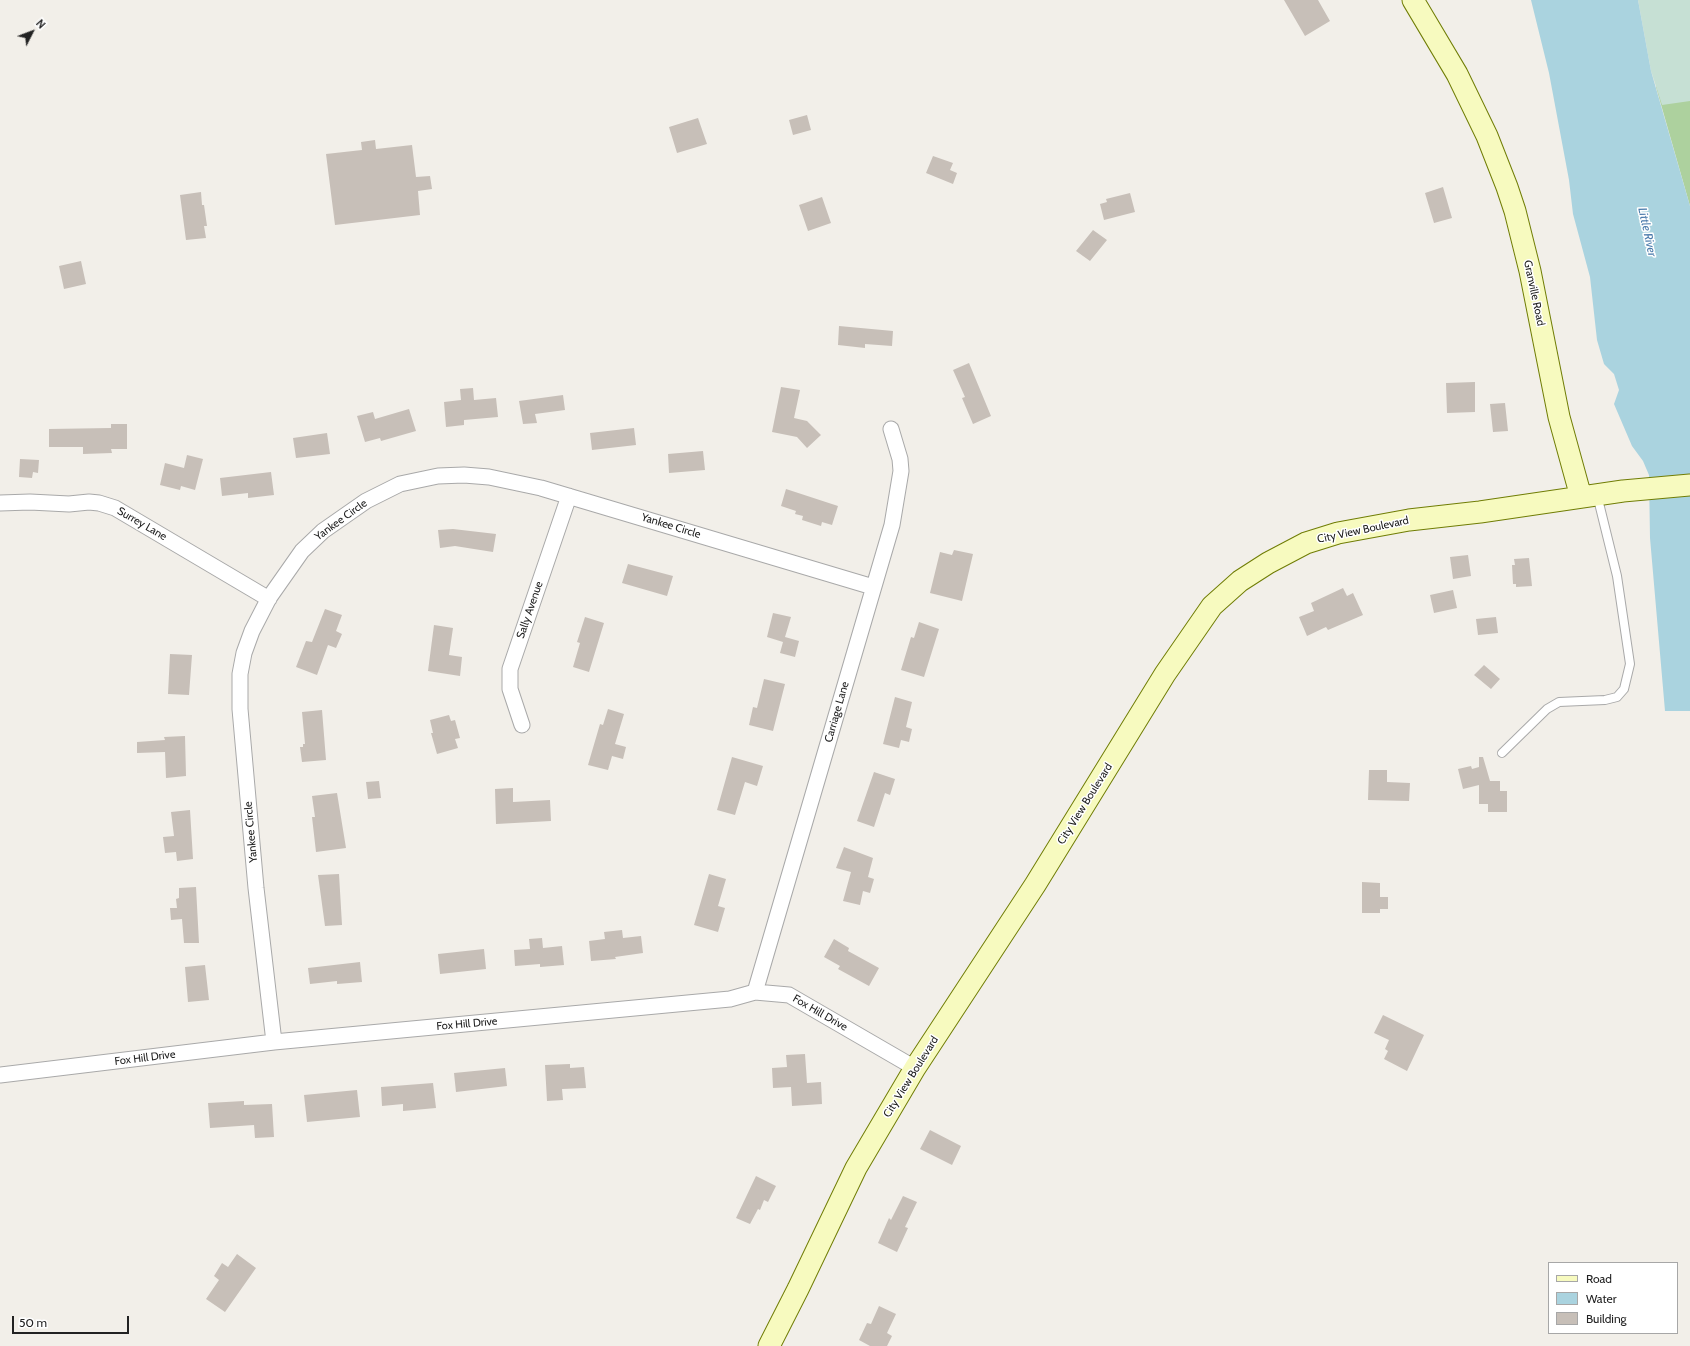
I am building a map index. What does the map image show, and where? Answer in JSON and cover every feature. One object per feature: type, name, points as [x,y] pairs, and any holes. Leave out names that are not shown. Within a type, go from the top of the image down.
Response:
[{"type":"street","name":"Granville Road","points":[[1413,0],[1436,36],[1460,80],[1487,136],[1506,187],[1530,271],[1559,417],[1589,496]]},
{"type":"street","name":"Carriage Lane","points":[[755,992],[892,525],[901,471],[900,459],[892,429]]},
{"type":"street","name":"Yankee Circle","points":[[274,1042],[256,888],[239,685],[242,663],[248,642],[257,620],[293,563],[312,540],[366,501],[400,484],[438,476],[477,476],[507,480],[569,496],[873,587]]},
{"type":"street","points":[[1589,496],[1623,491],[1690,485]]},
{"type":"street","name":"Sally Avenue","points":[[522,725],[510,689],[510,669],[569,496]]},
{"type":"street","name":"City View Boulevard","points":[[769,1346],[856,1168],[915,1068],[1030,892],[1165,674],[1212,606],[1240,580],[1268,563],[1306,543],[1338,533],[1409,520],[1480,512],[1589,496]]},
{"type":"street","name":"Surrey Lane","points":[[0,504],[30,502],[69,504],[89,502],[99,503],[115,508],[269,599]]},
{"type":"street","name":"Fox Hill Drive","points":[[0,1075],[274,1042],[730,999],[755,992],[789,995],[915,1068]]},
{"type":"lane","points":[[1502,753],[1547,709],[1559,702],[1605,700],[1617,697],[1624,689],[1630,664],[1617,576],[1589,496]]},
{"type":"green space","points":[[1638,0],[1690,0],[1690,101],[1662,105],[1651,71]]},
{"type":"green space","points":[[1690,0],[1690,206],[1656,87]]},
{"type":"water","name":"Little River","points":[[1531,0],[1638,0],[1651,71],[1690,206],[1690,711],[1665,711],[1650,538],[1649,475],[1643,461],[1632,446],[1614,404],[1619,390],[1614,374],[1604,364],[1597,340],[1590,277],[1573,214],[1569,180],[1549,73]]},
{"type":"building","points":[[1284,0],[1318,0],[1330,21],[1305,36]]},
{"type":"building","points":[[807,115],[811,130],[793,135],[789,120]]},
{"type":"building","points":[[698,118],[707,144],[677,153],[669,127]]},
{"type":"building","points":[[375,140],[376,149],[412,145],[416,177],[430,176],[432,189],[418,191],[420,215],[335,225],[326,154],[362,150],[361,142]]},
{"type":"building","points":[[933,156],[953,163],[950,170],[957,173],[953,184],[926,173]]},
{"type":"building","points":[[1443,187],[1452,218],[1434,223],[1425,193]]},
{"type":"building","points":[[201,192],[202,205],[204,205],[207,226],[204,226],[206,238],[186,240],[180,195]]},
{"type":"building","points":[[1130,193],[1135,212],[1104,220],[1100,204],[1107,202],[1106,199]]},
{"type":"building","points":[[822,197],[831,223],[808,231],[799,205]]},
{"type":"building","points":[[1093,230],[1107,240],[1090,261],[1076,251]]},
{"type":"building","points":[[81,261],[86,284],[64,289],[59,266]]},
{"type":"building","points":[[839,326],[893,331],[892,346],[865,344],[865,348],[838,345]]},
{"type":"building","points":[[969,363],[991,416],[973,424],[962,398],[965,397],[953,370]]},
{"type":"building","points":[[1475,382],[1475,412],[1447,413],[1446,383]]},
{"type":"building","points":[[781,387],[800,390],[794,418],[807,421],[821,435],[807,448],[797,437],[772,432]]},
{"type":"building","points":[[473,388],[474,400],[496,398],[498,417],[464,420],[464,425],[446,427],[444,402],[461,400],[460,389]]},
{"type":"building","points":[[563,395],[565,410],[535,414],[537,423],[523,424],[519,401]]},
{"type":"building","points":[[1505,403],[1508,431],[1493,432],[1490,404]]},
{"type":"building","points":[[409,409],[416,431],[381,441],[380,438],[365,442],[357,416],[373,412],[375,419]]},
{"type":"building","points":[[111,424],[127,424],[127,449],[111,449],[112,453],[83,454],[83,447],[49,447],[49,429],[111,428]]},
{"type":"building","points":[[634,428],[636,445],[592,450],[590,433]]},
{"type":"building","points":[[327,433],[330,454],[296,458],[293,438]]},
{"type":"building","points":[[703,451],[705,470],[669,473],[668,454]]},
{"type":"building","points":[[187,455],[203,459],[195,490],[181,486],[180,490],[160,485],[165,463],[184,468]]},
{"type":"building","points":[[20,459],[39,460],[38,473],[33,472],[32,478],[19,477]]},
{"type":"building","points":[[271,472],[274,495],[248,498],[248,493],[222,496],[220,478]]},
{"type":"building","points":[[786,489],[838,506],[832,525],[822,522],[821,526],[802,520],[803,516],[795,514],[796,511],[781,506]]},
{"type":"building","points":[[453,529],[496,534],[493,552],[455,546],[440,548],[438,530]]},
{"type":"building","points":[[954,550],[973,554],[962,601],[930,593],[940,552],[952,555]]},
{"type":"building","points":[[1468,555],[1471,576],[1453,579],[1450,557]]},
{"type":"building","points":[[1529,558],[1532,586],[1516,587],[1516,584],[1513,584],[1512,565],[1515,565],[1514,559]]},
{"type":"building","points":[[628,564],[673,576],[667,596],[622,583]]},
{"type":"building","points":[[1343,588],[1347,596],[1353,593],[1363,615],[1328,630],[1326,627],[1307,636],[1299,617],[1314,611],[1311,603]]},
{"type":"building","points":[[1453,590],[1457,608],[1434,613],[1430,595]]},
{"type":"building","points":[[325,609],[342,615],[336,631],[342,634],[336,648],[328,645],[317,675],[296,667],[306,641],[312,642]]},
{"type":"building","points":[[773,613],[791,617],[785,637],[799,641],[795,657],[780,653],[783,642],[767,637]]},
{"type":"building","points":[[585,617],[604,623],[589,672],[573,667],[580,643],[577,642]]},
{"type":"building","points":[[1496,617],[1498,633],[1478,635],[1476,619]]},
{"type":"building","points":[[919,622],[939,629],[924,677],[901,670],[911,637],[914,638]]},
{"type":"building","points":[[434,625],[453,628],[449,655],[462,657],[460,676],[428,671]]},
{"type":"building","points":[[170,654],[192,655],[189,695],[168,694]]},
{"type":"building","points":[[1484,665],[1500,679],[1491,689],[1474,675]]},
{"type":"building","points":[[764,679],[785,684],[773,731],[749,725],[753,707],[757,708]]},
{"type":"building","points":[[895,697],[912,702],[906,727],[912,729],[909,742],[901,740],[899,748],[883,744]]},
{"type":"building","points":[[608,709],[624,714],[615,744],[626,747],[623,759],[612,756],[608,770],[588,765],[600,724],[603,725]]},
{"type":"building","points":[[322,710],[326,760],[302,762],[300,747],[303,747],[303,744],[305,744],[302,712]]},
{"type":"building","points":[[449,715],[451,721],[455,720],[460,738],[455,739],[458,748],[437,754],[431,733],[433,733],[430,720]]},
{"type":"building","points":[[185,736],[186,776],[166,778],[165,752],[137,753],[137,742],[165,740],[164,737]]},
{"type":"building","points":[[732,757],[763,766],[757,786],[745,782],[735,815],[717,810]]},
{"type":"building","points":[[1479,757],[1483,757],[1490,781],[1500,781],[1500,791],[1507,791],[1507,812],[1488,812],[1488,804],[1479,804],[1479,785],[1463,789],[1458,769],[1471,766],[1472,769],[1479,767]]},
{"type":"building","points":[[1369,770],[1387,770],[1387,782],[1410,783],[1409,801],[1368,800]]},
{"type":"building","points":[[874,772],[895,779],[890,795],[885,793],[874,827],[857,821]]},
{"type":"building","points":[[379,781],[381,798],[368,799],[366,782]]},
{"type":"building","points":[[513,788],[513,802],[550,800],[551,821],[496,824],[495,789]]},
{"type":"building","points":[[337,793],[346,848],[316,852],[312,817],[315,817],[312,796]]},
{"type":"building","points":[[190,810],[193,859],[177,861],[176,852],[165,853],[163,837],[174,836],[171,812]]},
{"type":"building","points":[[844,847],[873,858],[868,877],[874,879],[870,893],[863,891],[860,905],[843,901],[851,872],[836,868]]},
{"type":"building","points":[[339,874],[342,925],[325,926],[318,875]]},
{"type":"building","points":[[709,874],[726,879],[718,906],[725,908],[718,932],[694,925]]},
{"type":"building","points":[[1362,882],[1380,883],[1380,897],[1388,897],[1388,909],[1380,909],[1380,913],[1362,913]]},
{"type":"building","points":[[196,887],[199,943],[184,943],[182,919],[171,920],[170,908],[177,908],[176,899],[179,898],[179,888]]},
{"type":"building","points":[[622,930],[623,938],[641,936],[643,953],[615,957],[616,959],[591,961],[589,941],[605,939],[604,932]]},
{"type":"building","points":[[542,938],[543,948],[562,946],[564,965],[540,967],[540,964],[515,966],[514,950],[530,949],[529,939]]},
{"type":"building","points":[[834,939],[849,948],[848,951],[879,968],[869,986],[838,969],[840,966],[824,957]]},
{"type":"building","points":[[484,949],[486,969],[440,974],[438,954]]},
{"type":"building","points":[[360,962],[362,982],[337,984],[337,981],[310,984],[308,968]]},
{"type":"building","points":[[205,965],[209,1000],[188,1002],[185,967]]},
{"type":"building","points":[[1383,1015],[1424,1035],[1407,1071],[1384,1059],[1388,1051],[1385,1049],[1389,1040],[1374,1033]]},
{"type":"building","points":[[805,1054],[807,1083],[821,1082],[822,1104],[792,1106],[791,1087],[773,1088],[772,1068],[787,1067],[786,1055]]},
{"type":"building","points":[[570,1064],[570,1068],[584,1067],[586,1088],[562,1089],[563,1100],[547,1101],[545,1065]]},
{"type":"building","points":[[505,1068],[507,1086],[456,1092],[454,1073]]},
{"type":"building","points":[[433,1083],[436,1108],[403,1111],[403,1104],[382,1106],[381,1087]]},
{"type":"building","points":[[357,1090],[360,1117],[307,1122],[304,1095]]},
{"type":"building","points":[[244,1101],[244,1105],[272,1104],[274,1137],[255,1138],[254,1125],[210,1128],[208,1103]]},
{"type":"building","points":[[930,1130],[961,1146],[952,1165],[920,1149]]},
{"type":"building","points":[[756,1176],[776,1186],[768,1202],[764,1200],[760,1210],[758,1209],[750,1224],[736,1218]]},
{"type":"building","points":[[903,1196],[917,1202],[905,1227],[908,1228],[897,1252],[878,1243],[889,1218],[891,1220]]},
{"type":"building","points":[[237,1254],[256,1268],[225,1312],[206,1299],[219,1280],[214,1276],[222,1263],[228,1267]]},
{"type":"building","points":[[879,1306],[896,1314],[887,1333],[892,1336],[887,1346],[870,1346],[859,1340],[867,1323],[871,1324]]}]
